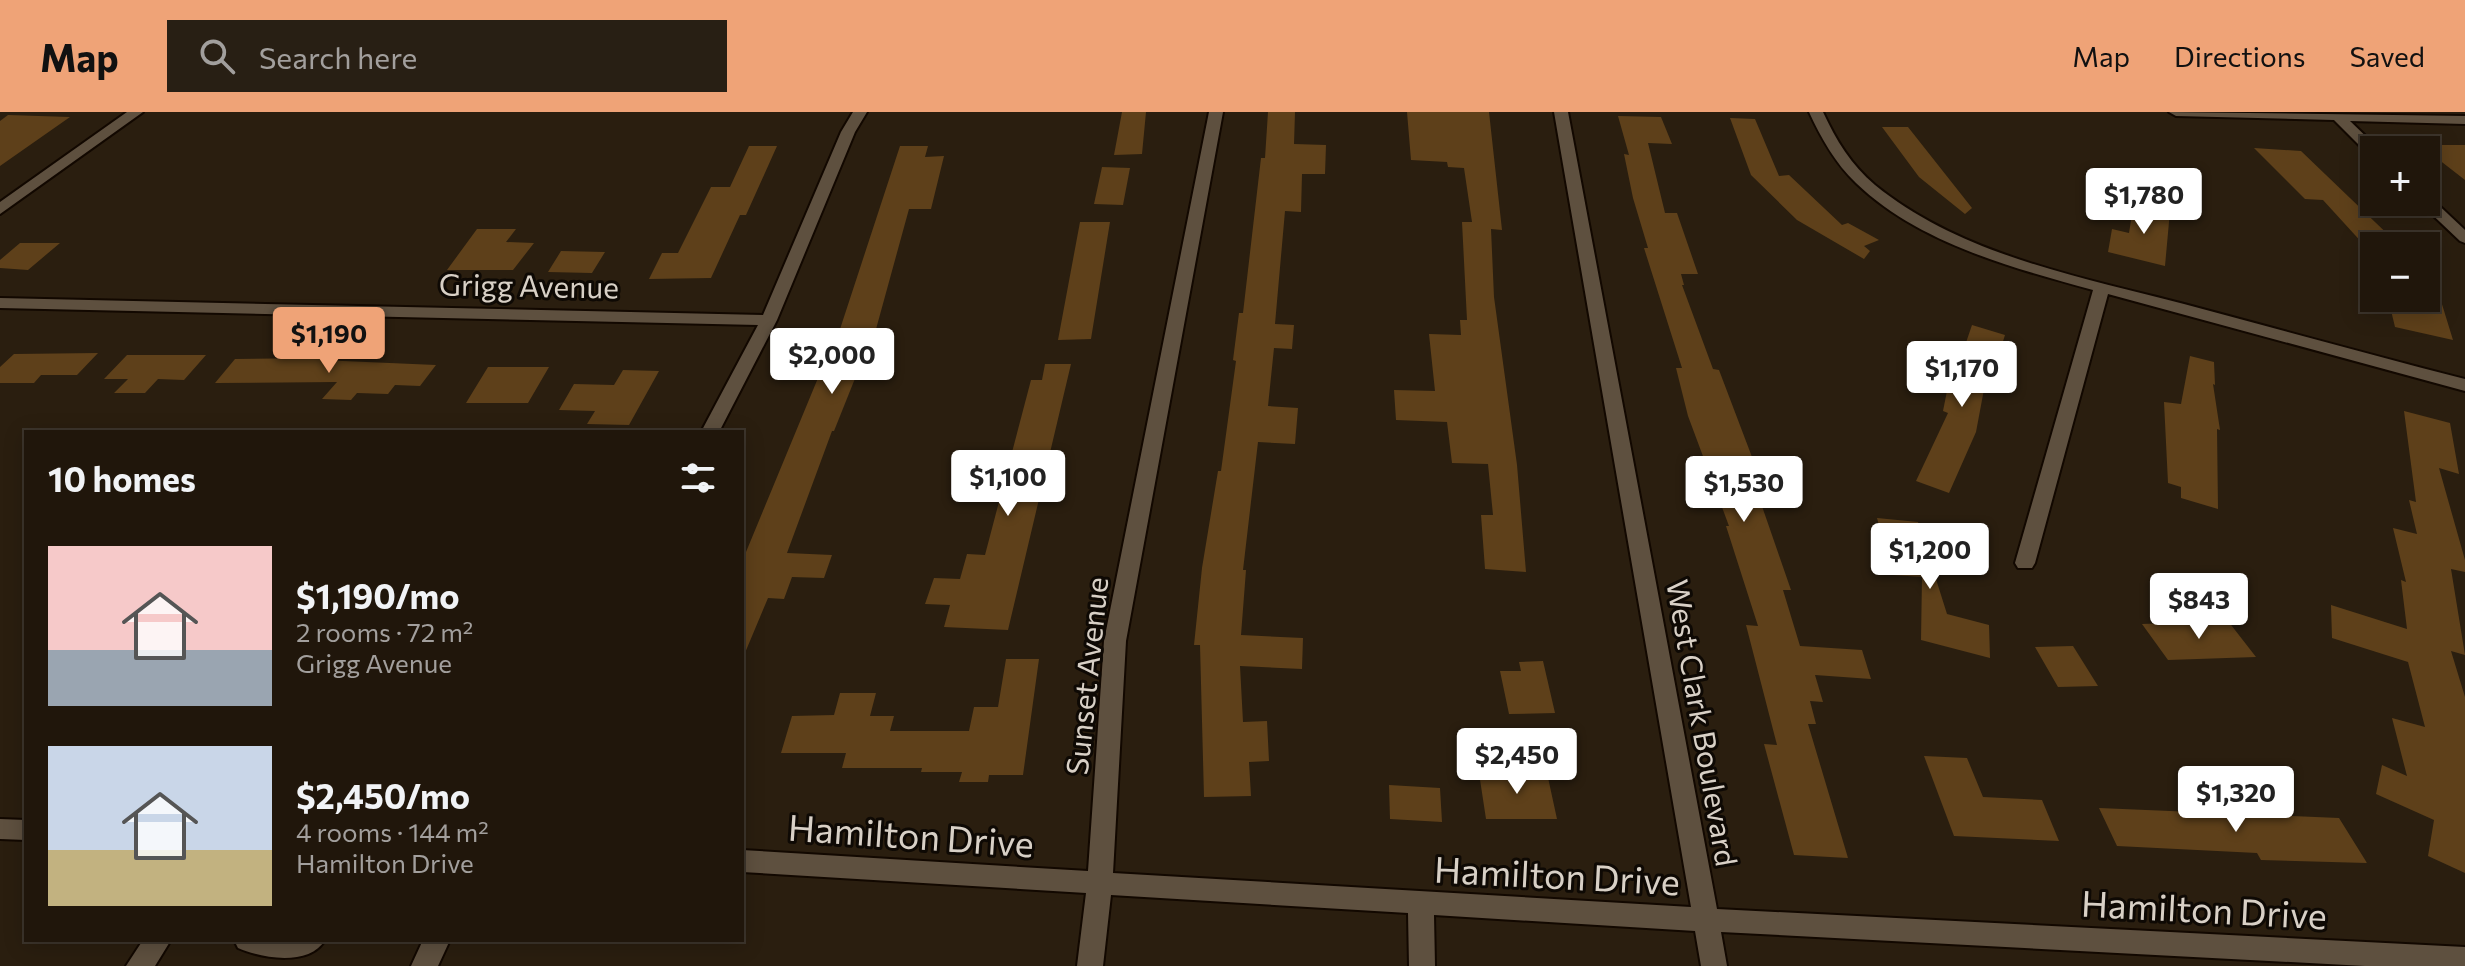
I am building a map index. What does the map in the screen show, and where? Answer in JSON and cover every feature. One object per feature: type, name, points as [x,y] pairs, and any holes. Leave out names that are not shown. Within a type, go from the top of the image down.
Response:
[{"type":"street","points":[[0,209],[136,112]]},
{"type":"street","points":[[711,430],[769,320],[848,132],[860,112]]},
{"type":"street","name":"Sunset Avenue","points":[[1090,966],[1100,885],[1115,641],[1216,112]]},
{"type":"street","name":"West Clark Boulevard","points":[[1561,112],[1714,966]]},
{"type":"street","points":[[1816,112],[1831,146],[1855,175],[1881,197],[1922,223],[1988,251],[2102,288],[2465,385]]},
{"type":"street","points":[[2176,112],[2465,120]]},
{"type":"street","points":[[2339,118],[2360,138]]},
{"type":"street","points":[[2440,214],[2465,238]]},
{"type":"street","points":[[2025,563],[2102,288]]},
{"type":"street","name":"Grigg Avenue","points":[[0,303],[769,320]]},
{"type":"street","points":[[0,829],[24,830]]},
{"type":"street","name":"Hamilton Drive","points":[[744,861],[1421,904],[2465,959]]},
{"type":"street","points":[[1421,904],[1422,966]]},
{"type":"street","points":[[139,966],[157,942]]},
{"type":"street","points":[[251,942],[266,949],[301,948],[309,942]]},
{"type":"street","points":[[424,966],[436,942]]},
{"type":"building","points":[[1122,112],[1146,112],[1142,154],[1114,155]]},
{"type":"building","points":[[1268,112],[1295,112],[1294,144],[1326,145],[1325,174],[1302,174],[1301,212],[1285,211],[1275,324],[1294,325],[1292,349],[1274,348],[1268,406],[1298,408],[1295,444],[1258,442],[1243,570],[1246,570],[1241,635],[1303,638],[1302,669],[1240,666],[1243,722],[1267,721],[1269,761],[1249,762],[1251,796],[1204,797],[1200,645],[1194,645],[1202,568],[1218,471],[1221,471],[1236,361],[1233,360],[1239,313],[1243,313],[1261,158],[1265,158]]},
{"type":"building","points":[[1407,112],[1489,112],[1502,230],[1491,229],[1494,297],[1517,465],[1526,572],[1485,569],[1481,515],[1493,515],[1488,464],[1452,463],[1447,422],[1396,420],[1394,390],[1435,391],[1429,334],[1461,335],[1460,320],[1467,320],[1462,222],[1472,222],[1464,168],[1448,167],[1447,162],[1411,160]]},
{"type":"building","points":[[8,115],[70,117],[0,166],[0,121]]},
{"type":"building","points":[[1618,116],[1661,117],[1672,144],[1648,143],[1665,213],[1677,213],[1698,274],[1681,274],[1682,285],[1713,369],[1719,370],[1763,486],[1755,486],[1791,590],[1783,590],[1800,646],[1862,650],[1871,679],[1815,675],[1823,702],[1810,701],[1816,724],[1808,724],[1848,858],[1794,855],[1764,744],[1777,745],[1746,625],[1758,626],[1726,526],[1729,526],[1688,416],[1676,368],[1682,368],[1644,248],[1648,248],[1633,198],[1624,154],[1629,155]]},
{"type":"building","points":[[1730,118],[1755,119],[1779,176],[1789,175],[1842,225],[1848,223],[1879,240],[1864,246],[1870,251],[1864,259],[1797,220],[1751,175]]},
{"type":"building","points":[[1882,127],[1908,127],[1972,208],[1965,214],[1919,177]]},
{"type":"building","points":[[2440,145],[2465,145],[2465,180],[2440,161]]},
{"type":"building","points":[[749,146],[777,146],[746,215],[740,215],[711,278],[649,279],[662,253],[678,253],[711,187],[730,187]]},
{"type":"building","points":[[900,146],[928,146],[925,157],[944,156],[931,209],[909,209],[870,351],[866,351],[832,431],[787,553],[832,555],[824,578],[792,577],[784,599],[768,598],[744,655],[744,552],[818,378],[824,378]]},
{"type":"building","points":[[2254,148],[2301,151],[2360,208],[2360,216],[2369,216],[2385,232],[2360,232],[2360,241],[2323,200],[2305,199]]},
{"type":"building","points":[[1102,167],[1130,168],[1123,205],[1094,204]]},
{"type":"building","points":[[2134,202],[2170,211],[2165,266],[2108,252],[2112,229],[2129,233]]},
{"type":"building","points":[[1080,222],[1110,222],[1091,339],[1058,340]]},
{"type":"building","points":[[477,229],[516,229],[506,242],[534,243],[513,270],[447,270]]},
{"type":"building","points":[[20,243],[60,243],[28,270],[0,268],[0,260]]},
{"type":"building","points":[[561,251],[605,252],[592,273],[548,272]]},
{"type":"building","points":[[2441,301],[2453,340],[2395,327],[2391,312],[2440,312]]},
{"type":"building","points":[[1972,325],[2005,335],[1994,370],[1988,368],[1976,432],[1949,493],[1916,481],[1948,413],[1943,411],[1951,371],[1956,372]]},
{"type":"building","points":[[98,353],[77,375],[41,375],[34,383],[0,383],[0,367],[14,354]]},
{"type":"building","points":[[127,355],[206,355],[184,380],[158,379],[145,393],[114,393],[128,379],[104,379]]},
{"type":"building","points":[[2190,356],[2214,362],[2213,384],[2220,430],[2217,429],[2218,509],[2181,498],[2181,487],[2168,483],[2164,402],[2181,404]]},
{"type":"building","points":[[321,358],[436,365],[420,386],[395,385],[388,394],[357,393],[351,400],[322,399],[337,382],[215,383],[235,359]]},
{"type":"building","points":[[1045,364],[1071,364],[1008,630],[944,627],[950,605],[925,604],[934,578],[960,579],[967,554],[985,555],[1031,380],[1042,380]]},
{"type":"building","points":[[488,367],[549,367],[528,403],[466,403]]},
{"type":"building","points":[[623,370],[659,371],[629,425],[587,424],[595,411],[559,410],[574,384],[614,385]]},
{"type":"building","points":[[2404,411],[2450,423],[2459,474],[2439,468],[2465,560],[2465,572],[2451,569],[2465,655],[2451,651],[2465,697],[2465,873],[2428,856],[2434,820],[2376,794],[2382,765],[2407,776],[2392,718],[2425,727],[2408,662],[2332,638],[2331,605],[2407,629],[2401,580],[2406,582],[2393,528],[2417,534],[2409,500],[2416,502]]},
{"type":"building","points":[[1877,518],[1918,522],[1947,614],[1989,625],[1990,658],[1921,640],[1922,577],[1893,575]]},
{"type":"building","points":[[2228,621],[2256,657],[2168,660],[2142,624]]},
{"type":"building","points":[[2073,646],[2098,686],[2058,687],[2035,647]]},
{"type":"building","points":[[1006,659],[1039,659],[1023,775],[989,775],[988,782],[959,782],[962,772],[921,772],[922,768],[842,768],[846,753],[781,753],[792,716],[834,715],[840,693],[876,693],[870,716],[894,716],[890,731],[969,731],[974,707],[998,707]]},
{"type":"building","points":[[1543,661],[1555,713],[1509,714],[1500,671],[1521,671],[1519,662]]},
{"type":"building","points":[[1924,756],[1967,758],[1983,797],[2042,800],[2059,841],[1954,836]]},
{"type":"building","points":[[1479,773],[1547,773],[1557,819],[1486,819]]},
{"type":"building","points":[[1389,785],[1440,788],[1442,822],[1390,819]]},
{"type":"building","points":[[2099,808],[2339,818],[2367,863],[2261,860],[2257,853],[2117,846]]}]
